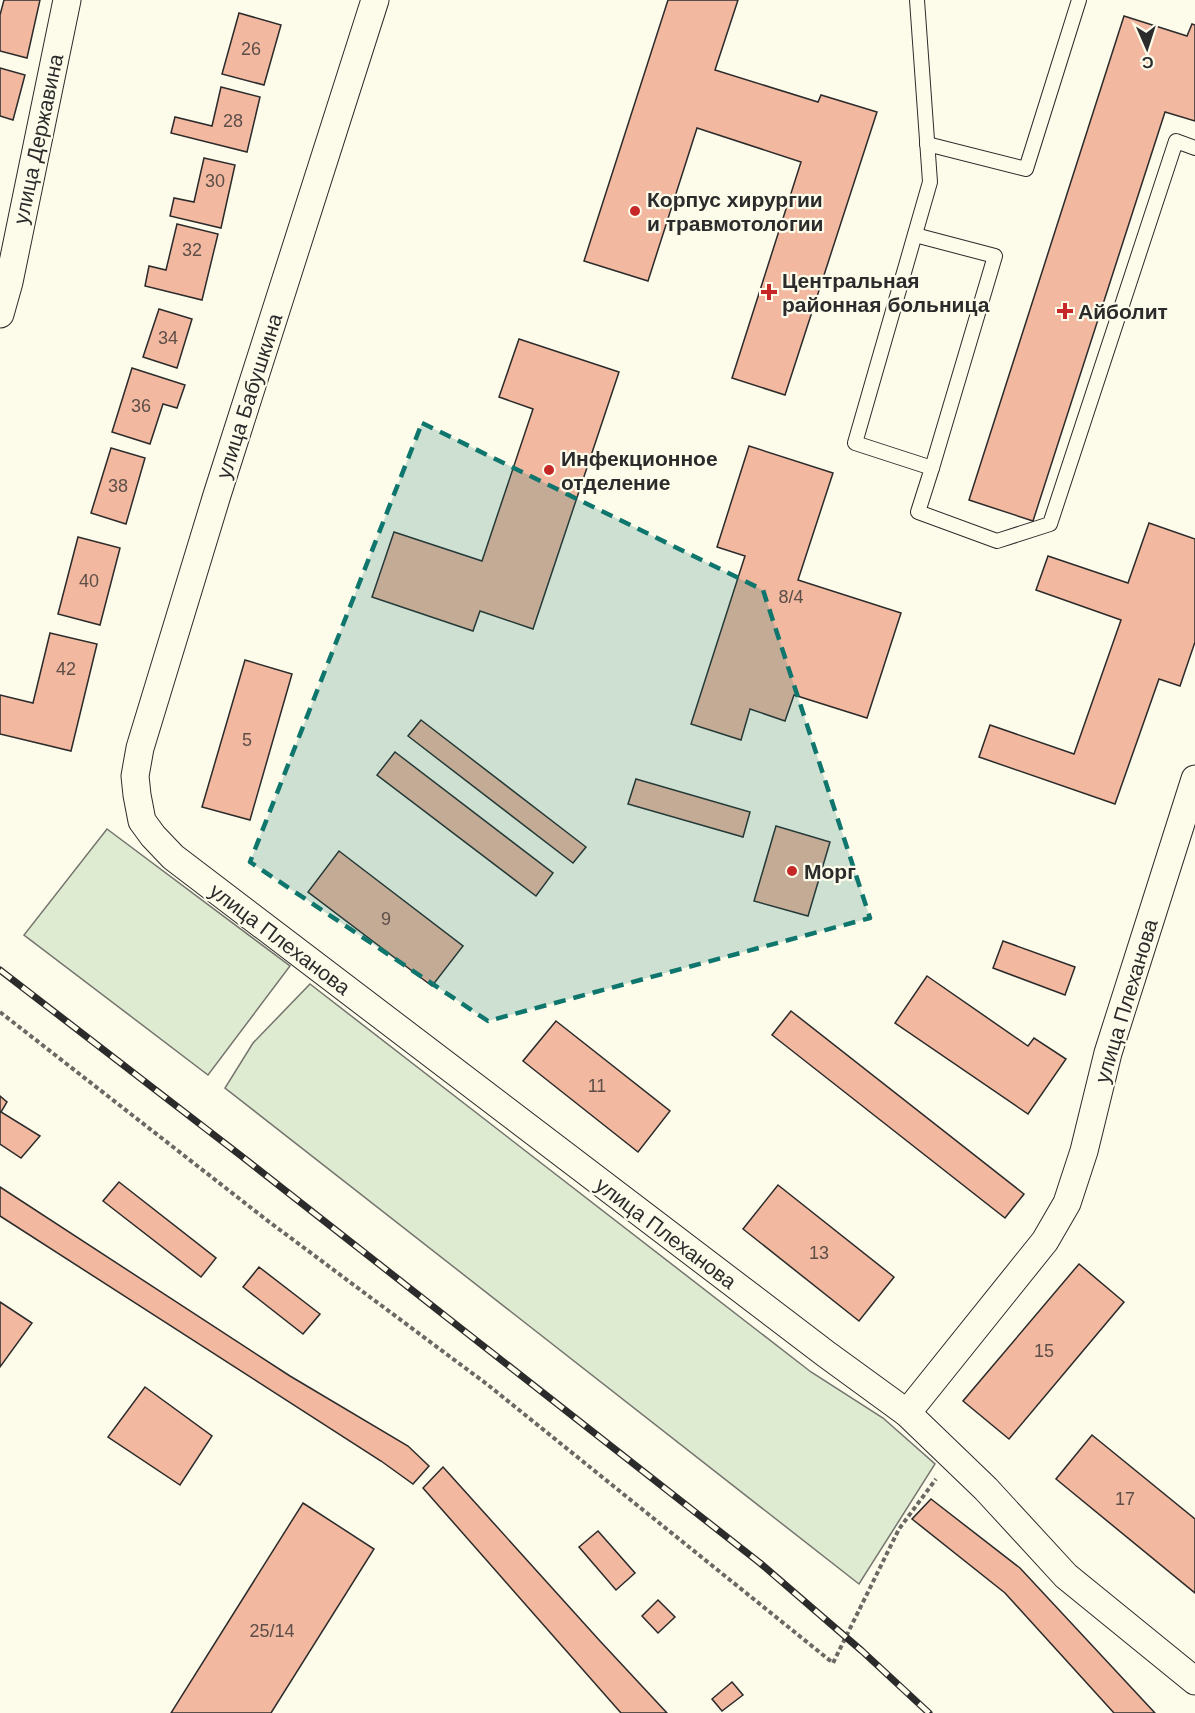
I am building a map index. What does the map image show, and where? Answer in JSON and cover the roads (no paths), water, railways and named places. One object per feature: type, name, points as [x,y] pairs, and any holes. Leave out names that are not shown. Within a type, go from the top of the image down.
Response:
[{"type":"street","name":"улица Державина","points":[[0,314],[9,282],[68,0]]},
{"type":"street","name":"улица Бабушкина","points":[[137,795],[135,776],[140,748],[221,484],[375,0]]},
{"type":"street","name":"улица Плеханова","points":[[907,1413],[1045,1241],[1067,1203],[1084,1151],[1108,1053],[1195,779]]},
{"type":"street","name":"улица Плеханова","points":[[137,795],[142,821],[174,858],[826,1354],[907,1413],[986,1489],[1066,1576],[1195,1681]]},
{"type":"lane","points":[[917,0],[930,182],[855,443],[932,468]]},
{"type":"lane","points":[[927,144],[1026,169],[1079,0]]},
{"type":"lane","points":[[915,235],[996,256],[918,512],[997,541],[1050,524],[1176,141],[1195,147]]},
{"type":"railway","points":[[0,970],[760,1563],[862,1651],[929,1713]]},
{"type":"place","name":"Корпус хирургии и травмотологии","points":[[635,211]]},
{"type":"place","name":"Центральная районная больница","points":[[769,292]]},
{"type":"place","name":"Айболит","points":[[1065,311]]},
{"type":"place","name":"Инфекционное отделение","points":[[549,470]]},
{"type":"place","name":"Морг","points":[[792,871]]}]
